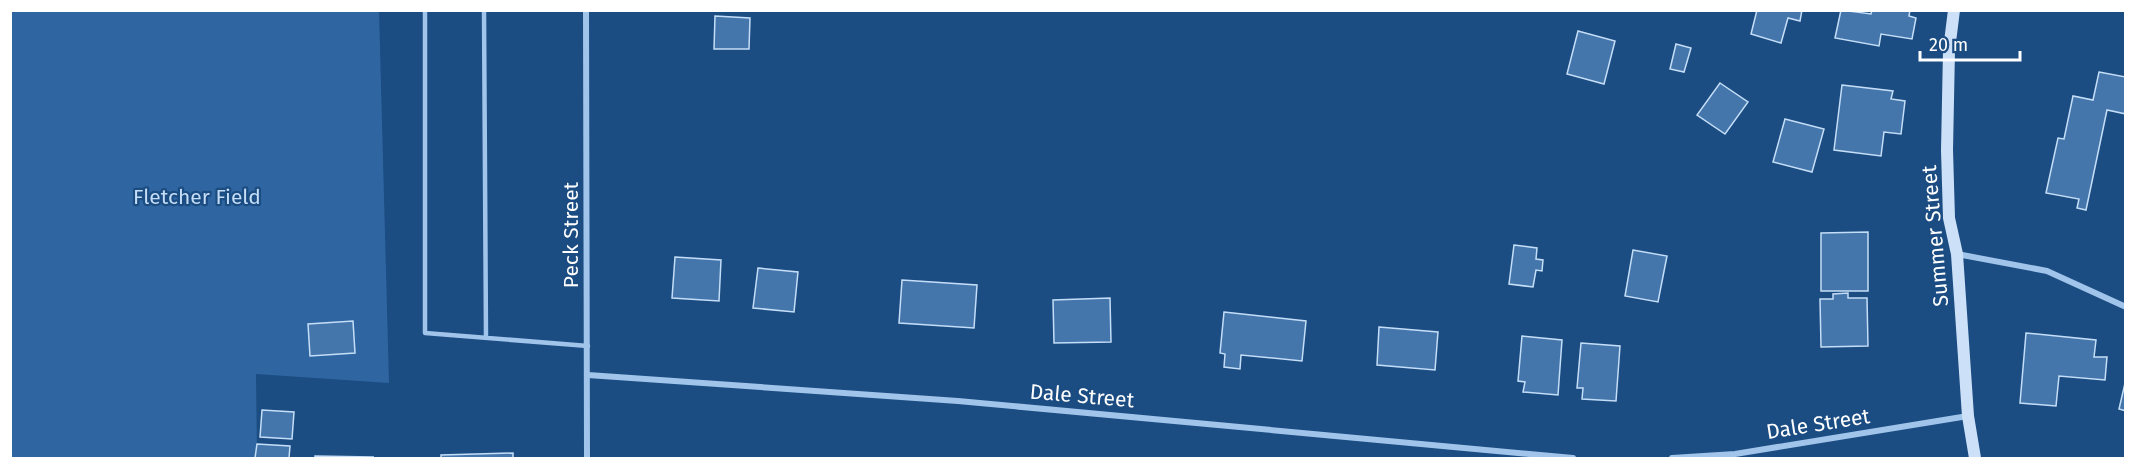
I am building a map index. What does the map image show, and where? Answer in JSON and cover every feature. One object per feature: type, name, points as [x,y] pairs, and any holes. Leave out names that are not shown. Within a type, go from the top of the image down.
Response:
[{"type":"main road","name":"Summer Street","points":[[1954,10],[1949,50],[1947,150],[1949,218],[1957,254],[1968,416],[1975,459]]},
{"type":"street","name":"Peck Street","points":[[586,10],[587,459]]},
{"type":"street","points":[[1957,254],[2047,271],[2126,307]]},
{"type":"street","name":"Dale Street","points":[[588,375],[958,401],[1573,459]]},
{"type":"street","name":"Dale Street","points":[[1672,459],[1735,454],[1968,416]]},
{"type":"lane","points":[[425,10],[425,333],[588,346]]},
{"type":"lane","points":[[484,10],[486,338]]},
{"type":"green space","name":"Fletcher Field","points":[[10,11],[379,11],[389,383],[256,374],[257,458],[11,458]]},
{"type":"building","points":[[1757,10],[1802,10],[1800,21],[1788,18],[1781,43],[1751,34]]},
{"type":"building","points":[[1841,10],[1871,14],[1872,10],[1910,10],[1909,16],[1916,18],[1912,39],[1881,34],[1879,46],[1835,38]]},
{"type":"building","points":[[715,16],[750,18],[749,49],[714,49]]},
{"type":"building","points":[[1578,31],[1615,41],[1604,84],[1567,74]]},
{"type":"building","points":[[1676,44],[1691,48],[1684,72],[1670,69]]},
{"type":"building","points":[[2099,72],[2126,77],[2126,114],[2107,110],[2086,210],[2077,208],[2079,199],[2046,193],[2058,138],[2064,139],[2073,96],[2093,100]]},
{"type":"building","points":[[1720,83],[1748,102],[1725,134],[1697,115]]},
{"type":"building","points":[[1842,85],[1893,91],[1891,99],[1905,101],[1901,134],[1884,132],[1881,156],[1834,150]]},
{"type":"building","points":[[1785,119],[1824,129],[1812,172],[1773,162]]},
{"type":"building","points":[[1868,232],[1868,291],[1821,291],[1821,233]]},
{"type":"building","points":[[1514,245],[1537,248],[1536,259],[1543,260],[1542,271],[1536,270],[1533,287],[1509,284]]},
{"type":"building","points":[[1633,250],[1667,256],[1658,302],[1625,296]]},
{"type":"building","points":[[675,257],[721,260],[719,301],[672,298]]},
{"type":"building","points":[[758,268],[798,272],[794,312],[753,308]]},
{"type":"building","points":[[902,280],[977,285],[974,328],[899,323]]},
{"type":"building","points":[[1848,293],[1848,298],[1867,298],[1868,346],[1821,347],[1820,299],[1833,299],[1833,294]]},
{"type":"building","points":[[1110,298],[1111,342],[1054,343],[1053,300]]},
{"type":"building","points":[[1224,312],[1306,321],[1302,361],[1241,355],[1240,369],[1224,367],[1225,354],[1220,353]]},
{"type":"building","points":[[353,321],[355,353],[310,356],[308,324]]},
{"type":"building","points":[[1379,327],[1438,332],[1435,370],[1377,365]]},
{"type":"building","points":[[2026,333],[2096,340],[2094,357],[2107,357],[2105,380],[2059,376],[2056,406],[2020,403]]},
{"type":"building","points":[[1522,336],[1562,340],[1558,395],[1523,392],[1525,382],[1518,381]]},
{"type":"building","points":[[1581,343],[1620,346],[1616,401],[1582,399],[1583,388],[1577,388]]},
{"type":"building","points":[[2126,379],[2126,411],[2119,409]]},
{"type":"building","points":[[262,410],[294,412],[292,439],[260,437]]},
{"type":"building","points":[[257,444],[290,446],[289,458],[255,458]]},
{"type":"building","points":[[513,453],[513,458],[441,458],[441,455]]},
{"type":"building","points":[[315,456],[374,457],[315,458]]}]
